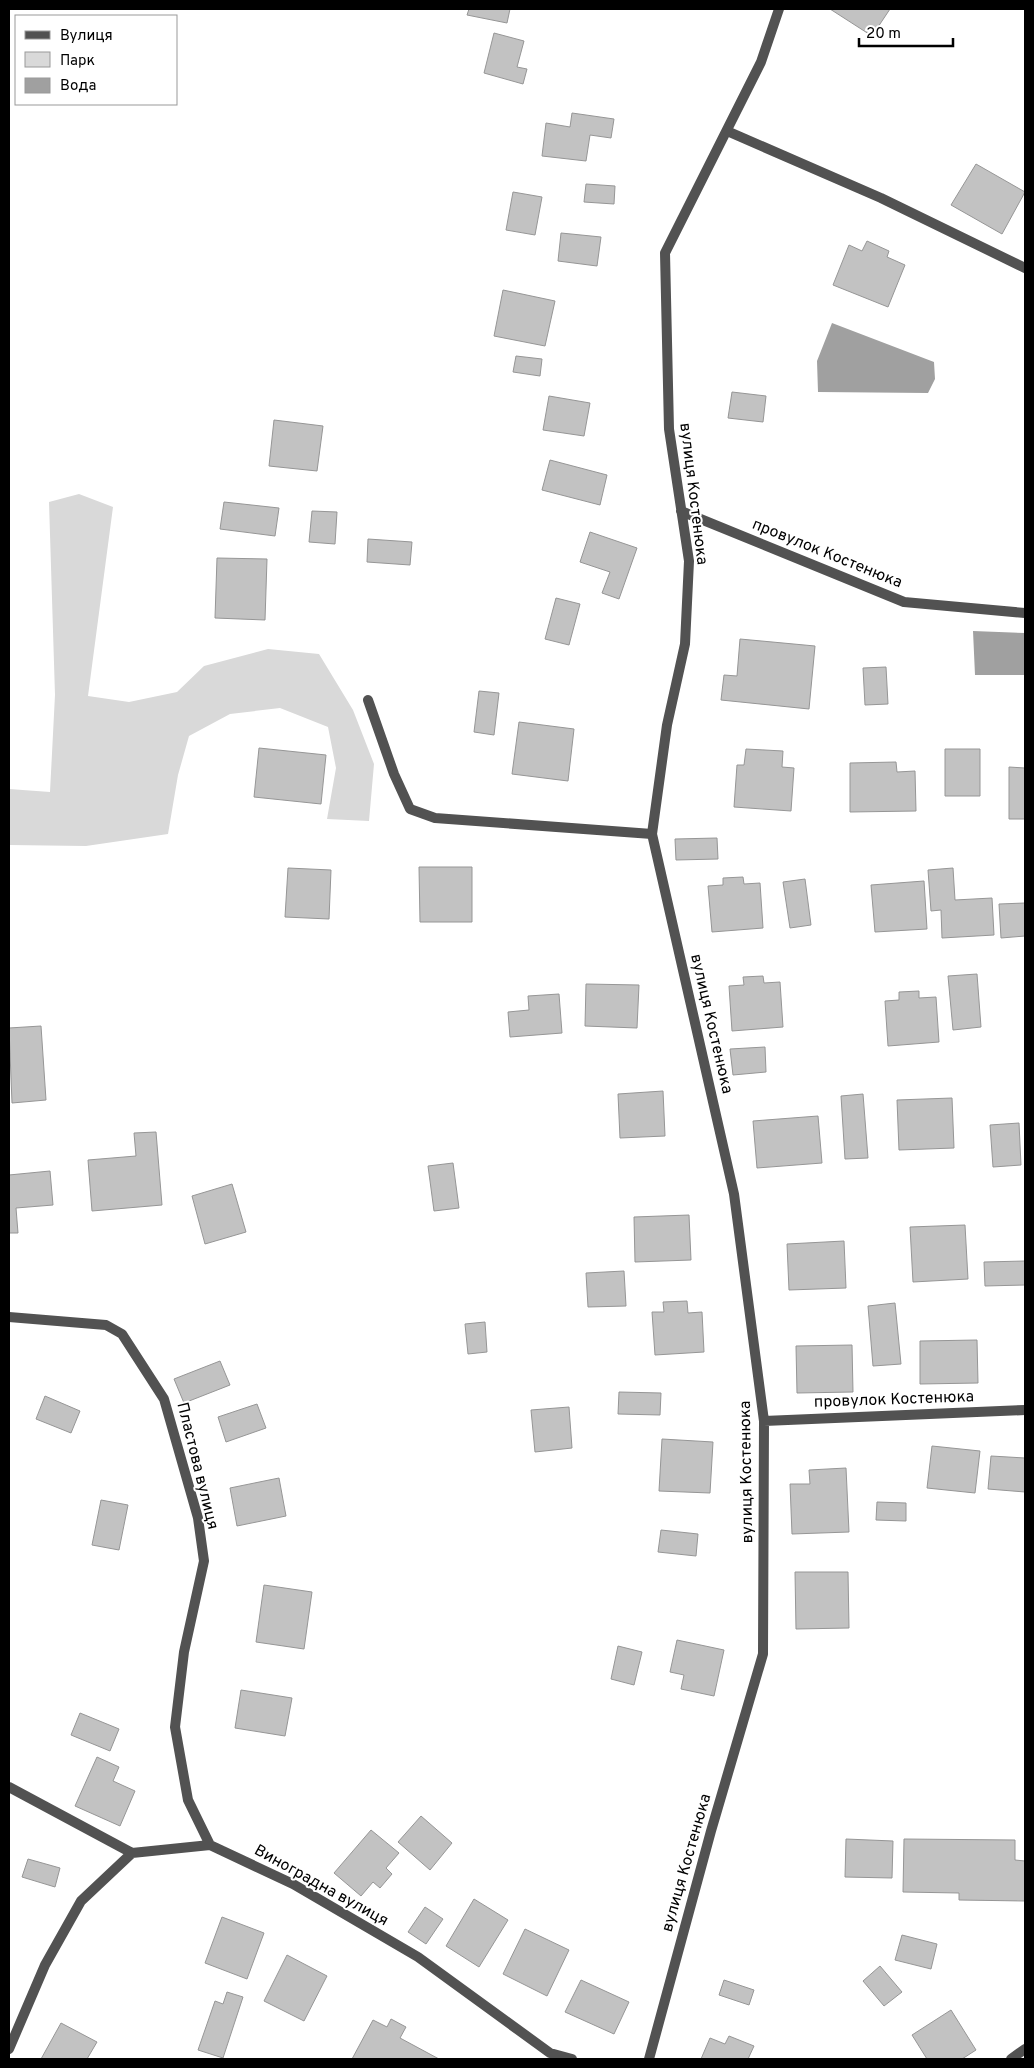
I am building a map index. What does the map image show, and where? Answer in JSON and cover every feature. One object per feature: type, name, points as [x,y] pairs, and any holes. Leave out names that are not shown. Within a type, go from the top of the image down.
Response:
[{"type":"street","name":"вулиця Костенюка","points":[[649,2059],[711,1831],[764,1654],[764,1421],[734,1194],[652,834],[667,725],[685,644],[689,561],[668,429],[665,253],[761,62],[779,9]]},
{"type":"street","points":[[726,131],[881,198],[1025,268]]},
{"type":"street","name":"провулок Костенюка","points":[[681,511],[904,602],[1025,613]]},
{"type":"street","points":[[368,700],[394,774],[410,809],[435,818],[652,834]]},
{"type":"street","name":"Пластова вулиця","points":[[9,1316],[106,1325],[122,1334],[164,1399],[198,1518],[204,1561],[184,1652],[175,1727],[188,1800],[210,1845]]},
{"type":"street","name":"провулок Костенюка","points":[[764,1421],[1025,1410]]},
{"type":"street","points":[[9,1787],[132,1853],[210,1845]]},
{"type":"street","name":"Виноградна вулиця","points":[[210,1845],[293,1884],[418,1957],[550,2053],[572,2059]]},
{"type":"street","points":[[9,2048],[45,1965],[81,1901],[132,1853]]},
{"type":"street","points":[[1011,2059],[1025,2049]]},
{"type":"green space","points":[[79,494],[113,507],[88,696],[129,702],[177,692],[204,666],[268,649],[319,654],[353,710],[374,764],[369,821],[327,819],[336,768],[328,727],[280,708],[230,714],[189,736],[178,775],[168,834],[86,846],[9,845],[9,789],[50,792],[55,695],[49,502]]},
{"type":"water","points":[[832,323],[934,362],[935,379],[928,393],[818,392],[817,361]]},
{"type":"water","points":[[973,631],[1025,633],[1025,675],[975,675]]},
{"type":"building","points":[[469,9],[510,9],[507,23],[467,15]]},
{"type":"building","points":[[830,9],[890,9],[872,36]]},
{"type":"building","points":[[494,33],[524,41],[517,67],[527,69],[523,84],[484,73]]},
{"type":"building","points":[[572,113],[614,119],[611,138],[590,135],[586,161],[542,156],[546,123],[570,127]]},
{"type":"building","points":[[976,164],[1025,192],[1002,234],[951,205]]},
{"type":"building","points":[[586,184],[615,186],[614,204],[584,202]]},
{"type":"building","points":[[513,192],[542,197],[535,235],[506,230]]},
{"type":"building","points":[[561,233],[601,237],[597,266],[558,261]]},
{"type":"building","points":[[867,241],[889,251],[887,257],[905,265],[888,307],[833,285],[849,245],[862,251]]},
{"type":"building","points":[[503,290],[555,301],[545,346],[494,336]]},
{"type":"building","points":[[516,356],[542,359],[540,376],[513,372]]},
{"type":"building","points":[[732,392],[766,396],[763,422],[728,418]]},
{"type":"building","points":[[549,396],[590,403],[584,436],[543,430]]},
{"type":"building","points":[[274,420],[323,426],[317,471],[269,466]]},
{"type":"building","points":[[550,460],[607,475],[600,505],[542,490]]},
{"type":"building","points":[[224,502],[279,508],[275,536],[220,529]]},
{"type":"building","points":[[312,511],[337,512],[335,544],[309,542]]},
{"type":"building","points":[[590,532],[637,548],[619,599],[602,593],[610,572],[580,562]]},
{"type":"building","points":[[368,539],[412,542],[410,565],[367,562]]},
{"type":"building","points":[[217,558],[267,559],[265,620],[215,618]]},
{"type":"building","points":[[556,598],[580,604],[569,645],[545,639]]},
{"type":"building","points":[[740,639],[815,646],[809,709],[721,700],[724,675],[737,676]]},
{"type":"building","points":[[886,667],[888,704],[865,705],[863,668]]},
{"type":"building","points":[[479,691],[499,693],[494,735],[474,732]]},
{"type":"building","points":[[519,722],[574,729],[568,781],[512,774]]},
{"type":"building","points":[[259,748],[326,755],[321,804],[254,797]]},
{"type":"building","points":[[746,749],[783,751],[782,767],[794,768],[791,811],[734,807],[737,765],[744,765]]},
{"type":"building","points":[[945,749],[980,749],[980,796],[945,796]]},
{"type":"building","points":[[896,762],[897,772],[915,771],[916,811],[850,812],[850,763]]},
{"type":"building","points":[[1009,767],[1025,768],[1025,819],[1009,819]]},
{"type":"building","points":[[717,838],[718,859],[676,860],[675,839]]},
{"type":"building","points":[[419,867],[472,867],[472,922],[420,922]]},
{"type":"building","points":[[288,868],[331,870],[329,919],[285,917]]},
{"type":"building","points":[[953,868],[955,900],[992,898],[994,935],[942,938],[941,910],[931,911],[928,870]]},
{"type":"building","points":[[743,877],[744,884],[760,883],[763,928],[712,932],[708,886],[723,885],[723,878]]},
{"type":"building","points":[[805,879],[811,925],[790,928],[783,882]]},
{"type":"building","points":[[924,881],[927,929],[875,932],[871,885]]},
{"type":"building","points":[[1025,903],[1025,936],[1001,938],[999,904]]},
{"type":"building","points":[[977,974],[981,1027],[953,1030],[948,976]]},
{"type":"building","points":[[763,976],[764,983],[780,982],[783,1027],[732,1031],[729,986],[744,985],[743,977]]},
{"type":"building","points":[[586,984],[639,985],[637,1028],[585,1026]]},
{"type":"building","points":[[919,991],[919,998],[936,997],[939,1042],[888,1046],[885,1001],[899,1000],[899,992]]},
{"type":"building","points":[[559,994],[562,1033],[510,1037],[508,1012],[529,1010],[528,996]]},
{"type":"building","points":[[41,1026],[46,1100],[12,1103],[9,1028]]},
{"type":"building","points":[[765,1047],[766,1072],[733,1075],[730,1049]]},
{"type":"building","points":[[663,1091],[665,1136],[620,1138],[618,1094]]},
{"type":"building","points":[[863,1094],[868,1158],[845,1159],[841,1096]]},
{"type":"building","points":[[952,1098],[954,1148],[899,1150],[897,1100]]},
{"type":"building","points":[[818,1116],[822,1163],[757,1168],[753,1121]]},
{"type":"building","points":[[1019,1123],[1021,1165],[993,1167],[990,1125]]},
{"type":"building","points":[[156,1132],[162,1205],[92,1211],[88,1160],[136,1156],[134,1133]]},
{"type":"building","points":[[453,1163],[459,1208],[434,1211],[428,1166]]},
{"type":"building","points":[[50,1171],[53,1205],[16,1208],[18,1233],[9,1233],[9,1175]]},
{"type":"building","points":[[232,1184],[246,1232],[205,1244],[192,1196]]},
{"type":"building","points":[[689,1215],[691,1260],[635,1262],[634,1217]]},
{"type":"building","points":[[965,1225],[968,1279],[913,1282],[910,1227]]},
{"type":"building","points":[[844,1241],[846,1288],[789,1290],[787,1244]]},
{"type":"building","points":[[1025,1261],[1025,1285],[985,1286],[984,1262]]},
{"type":"building","points":[[624,1271],[626,1306],[588,1307],[586,1273]]},
{"type":"building","points":[[687,1301],[688,1313],[702,1312],[704,1352],[655,1355],[652,1312],[664,1312],[663,1302]]},
{"type":"building","points":[[895,1303],[901,1364],[873,1366],[868,1306]]},
{"type":"building","points":[[485,1322],[487,1352],[468,1354],[465,1324]]},
{"type":"building","points":[[977,1340],[978,1383],[920,1384],[920,1341]]},
{"type":"building","points":[[852,1345],[853,1392],[797,1393],[796,1346]]},
{"type":"building","points":[[220,1361],[230,1385],[184,1403],[174,1379]]},
{"type":"building","points":[[619,1392],[661,1393],[660,1415],[618,1414]]},
{"type":"building","points":[[45,1396],[80,1411],[71,1433],[36,1419]]},
{"type":"building","points":[[257,1404],[266,1428],[226,1442],[218,1417]]},
{"type":"building","points":[[569,1407],[572,1448],[535,1452],[531,1410]]},
{"type":"building","points":[[662,1439],[713,1442],[710,1493],[659,1491]]},
{"type":"building","points":[[932,1446],[980,1451],[975,1493],[927,1488]]},
{"type":"building","points":[[991,1456],[1025,1458],[1025,1492],[988,1489]]},
{"type":"building","points":[[846,1468],[849,1532],[792,1534],[790,1484],[810,1484],[809,1470]]},
{"type":"building","points":[[279,1478],[286,1516],[237,1526],[230,1488]]},
{"type":"building","points":[[101,1500],[128,1505],[119,1550],[92,1545]]},
{"type":"building","points":[[877,1502],[906,1503],[906,1521],[876,1520]]},
{"type":"building","points":[[661,1530],[698,1534],[696,1556],[658,1552]]},
{"type":"building","points":[[795,1572],[848,1572],[849,1628],[796,1629]]},
{"type":"building","points":[[264,1585],[312,1592],[304,1649],[256,1642]]},
{"type":"building","points":[[677,1640],[724,1650],[714,1696],[681,1689],[684,1675],[670,1672]]},
{"type":"building","points":[[618,1646],[642,1652],[634,1685],[611,1679]]},
{"type":"building","points":[[241,1690],[292,1698],[285,1736],[235,1728]]},
{"type":"building","points":[[80,1713],[119,1729],[110,1751],[71,1735]]},
{"type":"building","points":[[97,1757],[119,1767],[113,1781],[135,1791],[120,1826],[75,1806]]},
{"type":"building","points":[[421,1816],[452,1843],[430,1870],[398,1842]]},
{"type":"building","points":[[371,1830],[399,1853],[386,1868],[392,1874],[380,1888],[373,1882],[361,1896],[334,1873]]},
{"type":"building","points":[[846,1839],[893,1841],[892,1878],[845,1877]]},
{"type":"building","points":[[904,1839],[1015,1840],[1015,1860],[1025,1861],[1025,1901],[959,1900],[959,1893],[903,1892]]},
{"type":"building","points":[[28,1859],[60,1868],[55,1887],[22,1877]]},
{"type":"building","points":[[474,1899],[508,1920],[479,1967],[446,1946]]},
{"type":"building","points":[[425,1907],[443,1919],[426,1944],[408,1932]]},
{"type":"building","points":[[222,1917],[264,1933],[247,1979],[205,1963]]},
{"type":"building","points":[[525,1929],[569,1950],[547,1996],[503,1974]]},
{"type":"building","points":[[902,1935],[937,1944],[931,1969],[895,1960]]},
{"type":"building","points":[[287,1955],[327,1976],[304,2021],[264,2001]]},
{"type":"building","points":[[880,1966],[902,1992],[884,2006],[863,1981]]},
{"type":"building","points":[[581,1980],[629,2002],[614,2034],[565,2012]]},
{"type":"building","points":[[724,1980],[754,1990],[749,2005],[719,1995]]},
{"type":"building","points":[[227,1992],[243,1997],[223,2058],[198,2050],[215,2001],[223,2004]]},
{"type":"building","points":[[951,2010],[976,2050],[962,2059],[927,2059],[912,2035]]},
{"type":"building","points":[[391,2019],[406,2027],[400,2038],[439,2059],[352,2059],[373,2020],[387,2027]]},
{"type":"building","points":[[61,2023],[97,2042],[87,2059],[41,2059]]},
{"type":"building","points":[[729,2036],[754,2046],[748,2059],[701,2059],[710,2038],[725,2044]]}]
